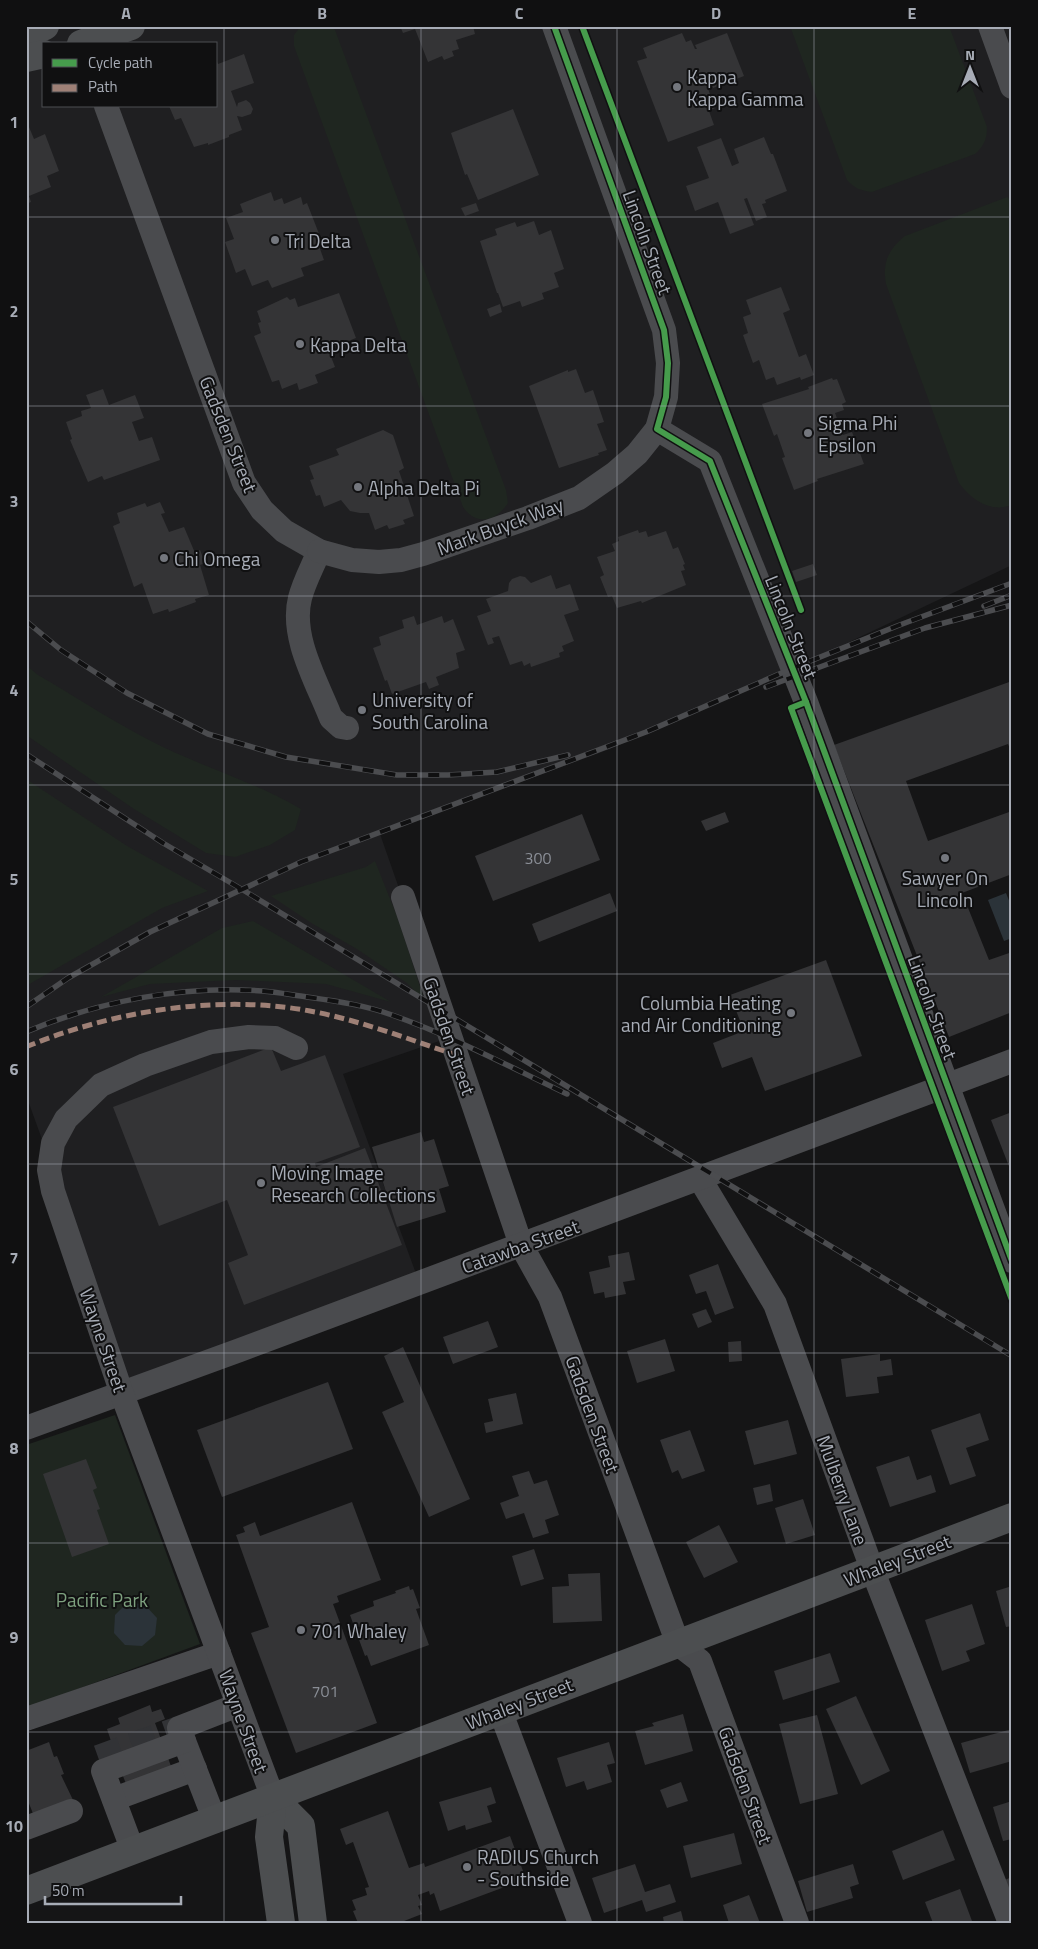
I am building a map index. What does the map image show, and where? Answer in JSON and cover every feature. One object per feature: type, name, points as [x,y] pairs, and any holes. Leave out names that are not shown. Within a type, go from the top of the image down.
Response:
[{"type":"main road","points":[[26,34],[45,26]]},
{"type":"main road","points":[[87,42],[131,26]]},
{"type":"main road","points":[[26,58],[42,54]]},
{"type":"main road","name":"Whaley Street","points":[[26,1891],[1012,1517]]},
{"type":"main road","name":"Wayne Street","points":[[273,1798],[269,1837],[281,1923]]},
{"type":"main road","name":"Wayne Street","points":[[273,1798],[301,1826],[313,1923]]},
{"type":"street","name":"Lincoln Street","points":[[554,26],[664,330],[668,372],[666,397],[657,429],[710,461],[806,702],[1012,1261]]},
{"type":"street","points":[[990,26],[1012,88]]},
{"type":"street","name":"Gadsden Street","points":[[107,108],[244,483],[262,510],[284,531],[319,551]]},
{"type":"street","name":"Mark Buyck Way","points":[[319,551],[352,560],[379,562],[401,560],[528,518],[579,498],[615,473],[637,454],[657,429]]},
{"type":"street","points":[[319,551],[300,597],[298,627],[300,641],[331,718],[336,724],[347,728]]},
{"type":"street","name":"Gadsden Street","points":[[403,897],[521,1245],[550,1297],[678,1644],[700,1662],[797,1923]]},
{"type":"street","name":"Wayne Street","points":[[273,1798],[122,1394],[53,1191],[49,1170],[54,1143],[66,1119],[101,1085],[145,1065],[211,1042],[249,1037],[275,1038],[296,1048]]},
{"type":"street","name":"Catawba Street","points":[[26,1428],[700,1179],[1012,1061]]},
{"type":"street","name":"Mulberry Lane","points":[[700,1179],[775,1304],[872,1569],[1010,1923]]},
{"type":"street","points":[[26,1719],[218,1653]]},
{"type":"street","points":[[214,1820],[179,1728],[238,1705]]},
{"type":"street","points":[[500,1710],[580,1923]]},
{"type":"street","points":[[133,1851],[101,1764],[184,1742]]},
{"type":"street","points":[[114,1799],[195,1769]]},
{"type":"street","points":[[26,1828],[71,1812]]},
{"type":"shaded area","name":"University of South Carolina","points":[[26,26],[1012,26],[1012,565],[786,672],[610,749],[380,834],[451,1037],[343,1074],[422,1290],[133,1392],[26,1095]]},
{"type":"shaded area","points":[[1006,893],[1012,908],[1012,938],[1004,941],[988,900]]},
{"type":"shaded area","points":[[127,1603],[144,1604],[157,1618],[155,1635],[142,1646],[125,1645],[114,1633],[115,1615]]},
{"type":"green space","points":[[301,26],[331,26],[335,30],[506,490],[508,503],[498,514],[492,517],[480,519],[474,517],[463,507],[294,46],[294,35]]},
{"type":"green space","points":[[790,26],[949,26],[987,127],[986,139],[983,145],[975,154],[872,192],[855,187],[847,180]]},
{"type":"green space","points":[[1007,197],[1012,200],[1012,505],[996,507],[976,500],[959,483],[886,284],[885,270],[890,252],[905,236]]},
{"type":"green space","points":[[26,665],[38,675],[151,741],[264,790],[301,809],[295,830],[270,845],[235,857],[206,853],[134,809],[26,735]]},
{"type":"green space","points":[[26,779],[127,846],[208,891],[162,908],[26,986]]},
{"type":"green space","points":[[375,861],[398,919],[423,996],[357,949],[313,924],[271,896],[366,867]]},
{"type":"green space","points":[[253,921],[391,1002],[326,984],[236,980],[150,984],[101,997],[222,928]]},
{"type":"green space","name":"Pacific Park","points":[[115,1415],[200,1644],[26,1708],[26,1445]]},
{"type":"building","points":[[400,26],[473,26],[475,34],[456,40],[459,49],[452,51],[454,56],[444,60],[442,56],[428,62],[415,29],[403,33]]},
{"type":"building","name":"Kappa Kappa Gamma","points":[[682,33],[686,42],[691,40],[695,49],[697,49],[695,45],[727,33],[744,76],[713,88],[712,85],[707,86],[715,108],[709,111],[714,125],[668,142],[637,61],[647,58],[643,48]]},
{"type":"building","points":[[244,54],[254,83],[231,91],[237,107],[238,103],[246,100],[253,109],[251,114],[242,117],[237,116],[242,130],[208,145],[208,143],[194,147],[181,118],[175,120],[170,108],[218,108],[218,64]]},
{"type":"building","points":[[513,109],[539,175],[478,200],[467,174],[465,175],[451,133]]},
{"type":"building","points":[[29,127],[34,139],[45,134],[59,171],[47,176],[51,187],[29,196],[31,202],[26,204],[26,128]]},
{"type":"building","points":[[764,137],[771,154],[773,154],[787,191],[765,200],[766,203],[762,204],[767,217],[756,221],[747,198],[744,199],[754,225],[730,234],[718,202],[695,211],[686,186],[709,178],[697,147],[721,138],[732,166],[739,163],[734,149]]},
{"type":"building","name":"Tri Delta","points":[[271,192],[274,201],[282,198],[284,204],[301,197],[303,205],[307,203],[323,244],[319,246],[324,260],[301,268],[304,276],[272,288],[268,280],[252,286],[245,269],[236,273],[225,242],[234,239],[226,218],[243,212],[240,204]]},
{"type":"building","points":[[476,203],[479,211],[465,216],[461,208]]},
{"type":"building","points":[[534,221],[539,235],[551,230],[564,269],[554,273],[559,287],[542,293],[544,299],[522,307],[520,301],[503,307],[480,241],[497,235],[495,229],[515,222],[517,227]]},
{"type":"building","points":[[781,287],[790,310],[783,313],[799,357],[806,354],[814,375],[801,380],[800,377],[777,385],[774,377],[766,380],[759,360],[753,363],[743,335],[748,333],[743,317],[751,314],[746,300]]},
{"type":"building","name":"Kappa Delta","points":[[339,293],[356,338],[328,349],[335,367],[315,375],[318,383],[299,390],[297,383],[282,389],[279,380],[272,382],[254,336],[261,333],[258,323],[261,322],[257,311],[287,297],[290,300],[295,298],[298,307]]},
{"type":"building","points":[[500,304],[502,312],[490,317],[487,309]]},
{"type":"building","points":[[576,369],[585,393],[593,390],[604,422],[597,424],[607,450],[598,453],[599,455],[559,468],[529,386],[568,370],[568,372]]},
{"type":"building","name":"Sigma Phi Epsilon","points":[[832,378],[833,380],[837,379],[846,402],[842,404],[844,410],[835,413],[843,435],[852,432],[864,464],[817,479],[818,481],[794,490],[782,458],[785,457],[777,434],[774,436],[762,404],[809,389],[808,387]]},
{"type":"building","points":[[103,389],[109,405],[135,395],[144,418],[132,422],[139,441],[152,437],[160,460],[104,480],[102,476],[88,482],[70,440],[72,439],[66,422],[82,416],[81,411],[91,408],[86,395]]},
{"type":"building","name":"Alpha Delta Pi","points":[[383,430],[393,435],[404,468],[399,471],[414,516],[403,520],[405,524],[389,529],[387,525],[375,530],[369,513],[350,511],[341,500],[324,507],[320,495],[316,496],[310,480],[314,479],[309,466],[339,455],[336,449]]},
{"type":"building","name":"Chi Omega","points":[[160,502],[165,513],[161,514],[169,532],[184,527],[195,553],[200,550],[205,563],[200,565],[209,595],[195,599],[196,602],[169,612],[168,609],[153,614],[142,583],[134,587],[113,526],[120,523],[117,513],[145,503],[147,507]]},
{"type":"building","points":[[638,530],[639,533],[646,531],[648,537],[666,531],[673,549],[678,547],[685,564],[683,565],[685,570],[681,571],[686,585],[642,603],[641,601],[617,608],[612,596],[608,597],[600,577],[604,575],[597,557],[615,551],[612,544],[619,541],[618,537]]},
{"type":"building","points":[[813,564],[817,575],[796,582],[792,571]]},
{"type":"building","points":[[551,575],[556,589],[570,584],[579,610],[564,615],[574,641],[562,646],[564,651],[559,653],[560,657],[531,667],[530,663],[524,666],[522,661],[510,665],[499,636],[492,638],[494,643],[488,645],[477,616],[491,611],[486,599],[508,591],[509,583],[512,579],[520,576],[525,577],[531,583]]},
{"type":"building","points":[[414,616],[417,625],[442,616],[444,623],[453,619],[465,650],[456,653],[459,668],[436,677],[439,685],[429,689],[426,682],[392,694],[387,680],[385,681],[373,648],[381,645],[379,637],[404,628],[402,620]]},
{"type":"building","name":"Sawyer On Lincoln","points":[[1012,681],[1012,753],[1008,744],[906,781],[928,841],[1012,811],[1012,874],[962,893],[989,960],[1012,952],[1012,1012],[949,1037],[834,745]]},
{"type":"building","points":[[725,812],[729,822],[706,831],[701,821]]},
{"type":"building","points":[[582,814],[600,860],[493,901],[475,856]]},
{"type":"building","points":[[610,893],[617,911],[539,942],[532,924]]},
{"type":"building","name":"Columbia Heating and Air Conditioning","points":[[826,960],[862,1056],[765,1091],[752,1057],[722,1068],[713,1043],[744,1031],[730,995]]},
{"type":"building","name":"Moving Image Research Collections","points":[[271,1047],[281,1071],[325,1055],[360,1147],[315,1163],[316,1167],[365,1148],[402,1245],[244,1305],[228,1263],[248,1255],[227,1200],[159,1226],[113,1107]]},
{"type":"building","points":[[1012,1112],[1012,1174],[991,1120]]},
{"type":"building","points":[[421,1132],[424,1142],[434,1139],[449,1186],[439,1189],[446,1212],[397,1227],[372,1147]]},
{"type":"building","points":[[629,1252],[635,1280],[623,1282],[626,1294],[605,1298],[604,1292],[594,1294],[589,1272],[610,1267],[608,1256]]},
{"type":"building","points":[[718,1264],[734,1308],[715,1315],[706,1291],[696,1294],[689,1275]]},
{"type":"building","points":[[706,1309],[712,1322],[698,1328],[692,1314]]},
{"type":"building","points":[[488,1321],[498,1347],[453,1364],[443,1337]]},
{"type":"building","points":[[665,1339],[675,1371],[637,1383],[627,1351]]},
{"type":"building","points":[[741,1341],[742,1361],[729,1362],[728,1342]]},
{"type":"building","points":[[403,1347],[470,1499],[429,1517],[382,1412],[404,1402],[384,1356]]},
{"type":"building","points":[[880,1354],[880,1361],[891,1359],[893,1375],[877,1377],[879,1393],[846,1397],[841,1359]]},
{"type":"building","points":[[328,1382],[353,1449],[222,1497],[197,1430]]},
{"type":"building","points":[[516,1393],[523,1424],[486,1433],[484,1423],[493,1421],[488,1399]]},
{"type":"building","points":[[980,1413],[989,1440],[966,1448],[976,1476],[950,1485],[931,1430]]},
{"type":"building","points":[[788,1420],[797,1454],[754,1465],[745,1431]]},
{"type":"building","points":[[690,1430],[705,1471],[682,1479],[678,1470],[672,1473],[660,1440]]},
{"type":"building","points":[[909,1456],[917,1480],[931,1475],[936,1492],[890,1507],[876,1467]]},
{"type":"building","points":[[86,1459],[97,1488],[93,1490],[100,1509],[97,1510],[109,1544],[72,1557],[43,1474]]},
{"type":"building","points":[[529,1471],[534,1484],[547,1480],[559,1515],[545,1520],[549,1533],[533,1538],[524,1513],[506,1519],[500,1503],[519,1496],[512,1476]]},
{"type":"building","points":[[770,1484],[773,1501],[757,1505],[753,1488]]},
{"type":"building","points":[[803,1499],[815,1535],[786,1544],[775,1508]]},
{"type":"building","name":"701 Whaley","points":[[352,1502],[381,1580],[337,1596],[339,1602],[333,1604],[377,1723],[296,1753],[251,1633],[269,1627],[236,1535],[245,1532],[243,1527],[255,1522],[260,1536]]},
{"type":"building","points":[[719,1525],[738,1562],[704,1578],[686,1542]]},
{"type":"building","points":[[534,1549],[544,1579],[521,1586],[512,1556]]},
{"type":"building","points":[[600,1573],[602,1621],[553,1623],[552,1587],[569,1586],[568,1574]]},
{"type":"building","points":[[409,1586],[410,1590],[413,1589],[420,1608],[416,1609],[429,1645],[371,1666],[367,1655],[365,1656],[350,1615],[374,1606],[373,1601]]},
{"type":"building","points":[[1012,1586],[1012,1626],[1006,1627],[996,1591]]},
{"type":"building","points":[[972,1604],[985,1644],[966,1651],[970,1661],[942,1671],[925,1620]]},
{"type":"building","points":[[830,1653],[840,1682],[783,1700],[774,1671]]},
{"type":"building","points":[[856,1696],[890,1771],[861,1785],[826,1709]]},
{"type":"building","points":[[150,1705],[152,1712],[161,1709],[165,1719],[155,1723],[175,1777],[130,1794],[110,1743],[107,1729],[120,1724],[118,1718]]},
{"type":"building","points":[[683,1714],[693,1751],[645,1765],[635,1731],[654,1726],[652,1723]]},
{"type":"building","points":[[817,1715],[838,1794],[800,1804],[779,1724]]},
{"type":"building","points":[[1012,1729],[1012,1761],[970,1773],[961,1743]]},
{"type":"building","points":[[49,1742],[54,1757],[57,1756],[64,1774],[61,1775],[74,1802],[36,1821],[26,1796],[26,1751]]},
{"type":"building","points":[[609,1742],[615,1763],[607,1765],[612,1782],[587,1790],[584,1781],[566,1787],[557,1758]]},
{"type":"building","points":[[681,1782],[688,1801],[667,1808],[660,1790]]},
{"type":"building","points":[[491,1787],[496,1803],[487,1806],[492,1822],[466,1830],[465,1825],[448,1831],[439,1802]]},
{"type":"building","points":[[1012,1801],[1012,1839],[1003,1841],[993,1807]]},
{"type":"building","name":"RADIUS Church - Southside","points":[[388,1811],[409,1868],[424,1863],[425,1867],[510,1836],[526,1879],[440,1911],[434,1893],[430,1895],[429,1891],[418,1895],[422,1905],[418,1906],[422,1914],[399,1923],[358,1923],[353,1911],[356,1910],[352,1900],[367,1895],[365,1888],[369,1887],[353,1842],[346,1845],[340,1829]]},
{"type":"building","points":[[943,1830],[955,1860],[903,1880],[892,1851]]},
{"type":"building","points":[[734,1833],[742,1864],[691,1878],[683,1846]]},
{"type":"building","points":[[635,1864],[645,1892],[670,1884],[676,1902],[646,1912],[642,1900],[604,1913],[592,1878]]},
{"type":"building","points":[[853,1864],[859,1884],[850,1887],[853,1898],[807,1912],[798,1881]]},
{"type":"building","points":[[1012,1877],[1012,1893],[1007,1894],[1002,1881]]},
{"type":"building","points":[[960,1889],[972,1921],[967,1923],[933,1923],[925,1902]]},
{"type":"building","points":[[749,1895],[760,1923],[729,1923],[723,1905]]},
{"type":"building","points":[[681,1911],[684,1923],[664,1923],[663,1917]]},
{"type":"tunnel","points":[[98,1757],[179,1728]]},
{"type":"railway","points":[[26,1007],[68,978],[150,932],[301,862],[646,732],[793,668],[897,626],[1012,583]]},
{"type":"railway","points":[[984,606],[1012,595]]},
{"type":"railway","points":[[766,687],[925,628],[1012,605]]},
{"type":"railway","points":[[26,621],[61,650],[127,693],[208,734],[286,757],[397,775],[448,775],[497,772],[568,755]]},
{"type":"railway","points":[[26,754],[163,843],[1012,1356]]},
{"type":"railway","points":[[26,1032],[54,1021],[112,1004],[172,993],[232,990],[273,992],[350,1004],[392,1015],[459,1042],[567,1094]]},
{"type":"marked path","points":[[26,1047],[59,1034],[129,1015],[202,1005],[239,1004],[275,1006],[347,1019],[456,1055]]},
{"type":"cycle path","points":[[554,26],[664,330],[668,363],[666,397],[657,429],[710,461],[806,702],[1012,1261]]},
{"type":"cycle path","points":[[582,26],[801,610]]},
{"type":"cycle path","points":[[806,702],[791,708],[1012,1300]]},
{"type":"place","name":"Kappa Kappa Gamma","points":[[677,87]]},
{"type":"place","name":"Tri Delta","points":[[275,240]]},
{"type":"place","name":"Kappa Delta","points":[[300,344]]},
{"type":"place","name":"Sigma Phi Epsilon","points":[[808,433]]},
{"type":"place","name":"Alpha Delta Pi","points":[[358,487]]},
{"type":"place","name":"Chi Omega","points":[[164,558]]},
{"type":"place","name":"University of South Carolina","points":[[362,710]]},
{"type":"place","name":"Sawyer On Lincoln","points":[[945,858]]},
{"type":"place","name":"Columbia Heating and Air Conditioning","points":[[791,1013]]},
{"type":"place","name":"Moving Image Research Collections","points":[[261,1183]]},
{"type":"place","name":"701 Whaley","points":[[301,1630]]},
{"type":"place","name":"RADIUS Church - Southside","points":[[467,1867]]}]
